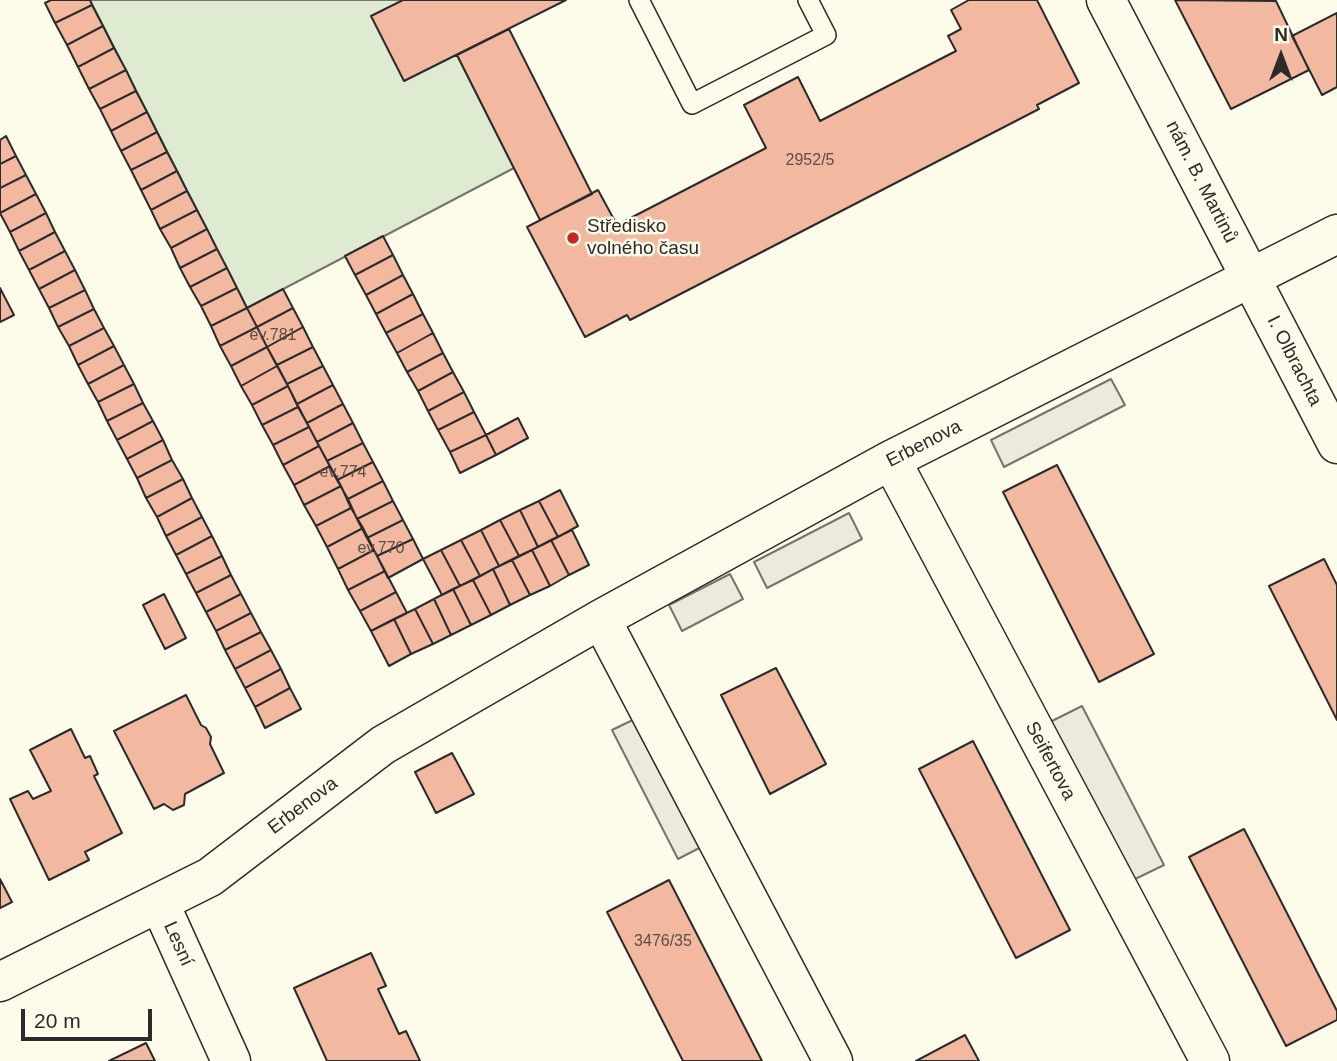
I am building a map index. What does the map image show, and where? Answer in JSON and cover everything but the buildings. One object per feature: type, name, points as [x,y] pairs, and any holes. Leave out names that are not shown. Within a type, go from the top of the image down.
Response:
[{"type":"street","name":"nám. B. Martinů","points":[[1106,0],[1251,278]]},
{"type":"street","points":[[1251,278],[1337,234]]},
{"type":"street","name":"I. Olbrachta","points":[[1251,278],[1337,444]]},
{"type":"street","name":"Erbenova","points":[[0,982],[210,877],[383,745],[601,619],[891,460],[1251,278]]},
{"type":"street","name":"Seifertova","points":[[891,460],[1210,1061]]},
{"type":"street","points":[[601,619],[834,1061]]},
{"type":"street","name":"Lesní","points":[[160,904],[232,1061]]},
{"type":"lane","points":[[639,0],[692,104],[826,34],[808,0]]},
{"type":"green space","points":[[90,0],[560,0],[457,55],[514,168],[247,308]]},
{"type":"shaded area","points":[[1111,379],[1125,405],[1004,467],[991,440]]},
{"type":"shaded area","points":[[849,513],[862,539],[767,588],[754,562]]},
{"type":"shaded area","points":[[730,574],[743,599],[682,631],[669,605]]},
{"type":"shaded area","points":[[1082,706],[1164,865],[1127,883],[1046,724]]},
{"type":"shaded area","points":[[641,716],[707,844],[678,859],[612,730]]},
{"type":"place","name":"Středisko volného času","points":[[573,238]]}]
